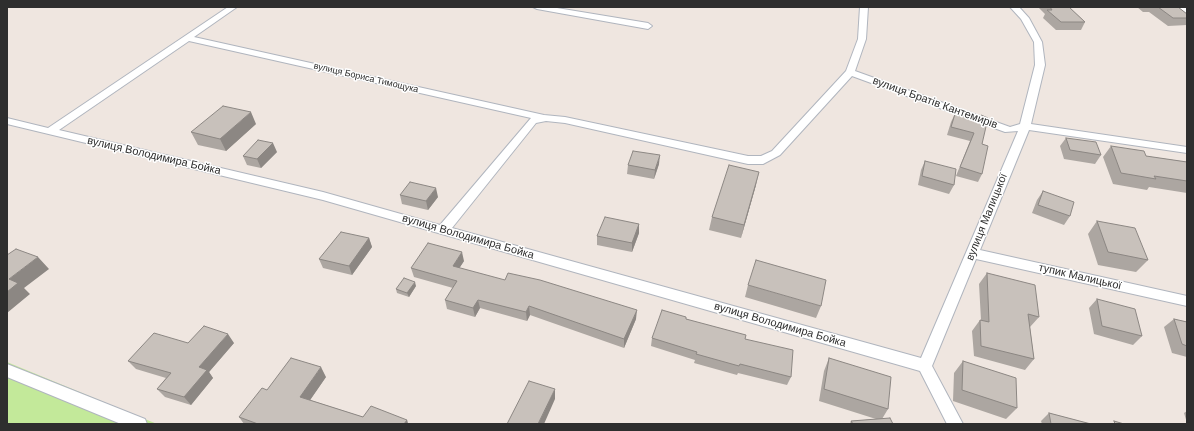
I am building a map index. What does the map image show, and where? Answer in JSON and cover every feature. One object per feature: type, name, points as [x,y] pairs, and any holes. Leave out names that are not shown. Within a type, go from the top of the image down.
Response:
[{"type":"street","points":[[50,131],[233,7]]},
{"type":"street","points":[[537,7],[648,26]]},
{"type":"street","points":[[850,72],[862,39],[864,7]]},
{"type":"street","name":"вулиця Малицької","points":[[925,366],[1025,126],[1040,65],[1038,42],[1025,18],[1014,7]]},
{"type":"street","points":[[1180,7],[1187,13]]},
{"type":"street","name":"вулиця Бориса Тимощука","points":[[187,38],[546,118],[565,120],[748,160],[763,160],[776,153],[850,72]]},
{"type":"street","name":"вулиця Братів Кантемирів","points":[[850,72],[1009,130],[1025,126],[1187,150]]},
{"type":"street","points":[[443,230],[532,121],[546,118]]},
{"type":"street","name":"вулиця Володимира Бойка","points":[[7,121],[323,196],[925,366]]},
{"type":"street","name":"тупик Малицької","points":[[972,253],[1187,301]]},
{"type":"street","points":[[925,366],[955,424]]},
{"type":"street","points":[[7,370],[139,424]]},
{"type":"green space","points":[[7,362],[157,424],[7,424]]},
{"type":"building","points":[[1050,7],[1069,7],[1085,22],[1061,22],[1047,10],[1052,10]]},
{"type":"building","points":[[1158,7],[1178,7],[1187,14],[1187,18],[1173,18]]},
{"type":"building","points":[[223,106],[251,112],[220,139],[191,132]]},
{"type":"building","points":[[955,114],[979,121],[981,115],[988,118],[982,144],[988,146],[982,174],[960,167],[974,133],[951,127]]},
{"type":"building","points":[[1066,138],[1096,142],[1101,155],[1070,150]]},
{"type":"building","points":[[258,140],[273,143],[257,159],[243,156]]},
{"type":"building","points":[[1111,146],[1144,151],[1146,156],[1187,162],[1187,181],[1154,176],[1156,179],[1121,173]]},
{"type":"building","points":[[633,151],[660,155],[655,170],[628,165]]},
{"type":"building","points":[[925,161],[956,169],[954,185],[922,176]]},
{"type":"building","points":[[729,165],[759,172],[744,225],[712,217]]},
{"type":"building","points":[[410,182],[436,188],[426,201],[400,195]]},
{"type":"building","points":[[1043,191],[1074,202],[1070,216],[1038,205]]},
{"type":"building","points":[[605,217],[639,224],[632,243],[597,236]]},
{"type":"building","points":[[1097,221],[1135,228],[1148,260],[1108,252]]},
{"type":"building","points":[[341,232],[369,238],[349,266],[319,259]]},
{"type":"building","points":[[428,243],[462,252],[453,266],[505,280],[508,273],[540,280],[637,310],[624,339],[529,306],[526,312],[478,300],[473,308],[445,300],[457,281],[411,268]]},
{"type":"building","points":[[16,249],[38,257],[9,279],[18,283],[7,292],[7,255]]},
{"type":"building","points":[[756,260],[826,280],[821,306],[748,285]]},
{"type":"building","points":[[987,273],[1035,285],[1039,317],[1028,314],[1034,359],[981,346],[980,320],[989,322]]},
{"type":"building","points":[[404,278],[415,282],[407,293],[396,289]]},
{"type":"building","points":[[1097,299],[1135,309],[1142,336],[1102,326]]},
{"type":"building","points":[[662,310],[686,317],[686,319],[746,335],[745,339],[793,350],[791,377],[740,364],[739,366],[696,354],[697,352],[652,338]]},
{"type":"building","points":[[1174,319],[1187,322],[1187,346],[1182,344]]},
{"type":"building","points":[[204,326],[228,334],[199,367],[207,370],[184,397],[157,389],[171,373],[128,361],[154,333],[188,343]]},
{"type":"building","points":[[291,358],[321,367],[300,397],[363,417],[371,406],[407,420],[404,424],[258,424],[239,417],[262,388],[267,390]]},
{"type":"building","points":[[829,358],[891,377],[888,409],[824,389]]},
{"type":"building","points":[[963,361],[1016,378],[1017,408],[962,390]]},
{"type":"building","points":[[529,381],[555,389],[538,424],[507,424]]},
{"type":"building","points":[[1049,413],[1091,424],[1051,424]]},
{"type":"building","points":[[890,418],[893,424],[853,424],[851,421]]},
{"type":"building","points":[[1114,421],[1124,424],[1115,424]]}]
